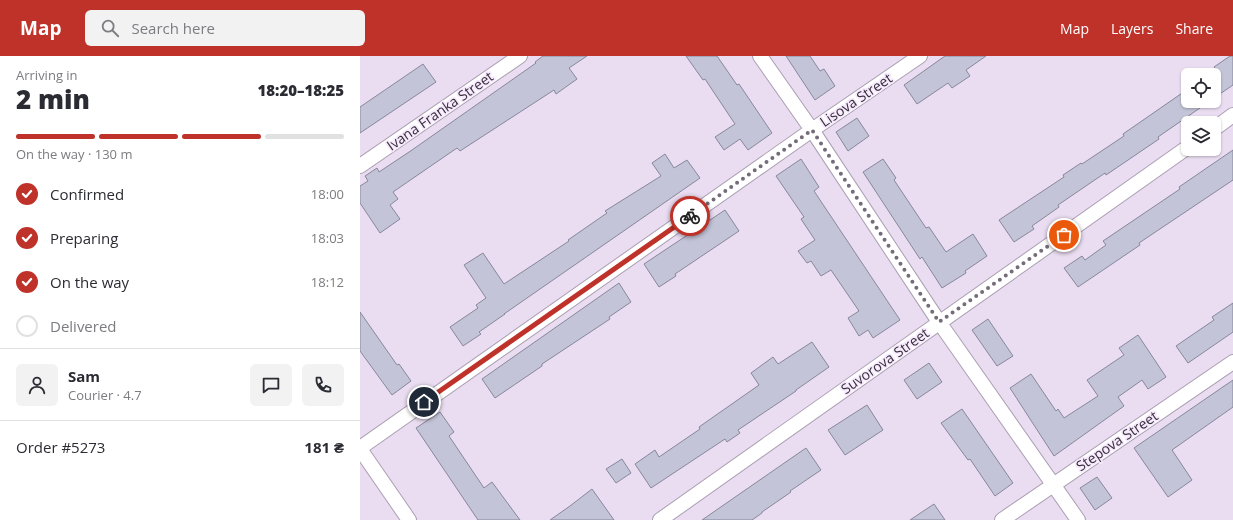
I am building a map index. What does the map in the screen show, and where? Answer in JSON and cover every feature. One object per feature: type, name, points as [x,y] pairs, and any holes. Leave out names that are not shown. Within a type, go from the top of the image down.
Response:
[{"type":"street","name":"Ivana Franka Street","points":[[360,166],[520,56]]},
{"type":"street","points":[[760,56],[812,130],[939,322],[1078,520]]},
{"type":"street","name":"Lisova Street","points":[[360,448],[812,130],[920,56]]},
{"type":"street","points":[[1221,124],[1233,115]]},
{"type":"street","name":"Suvorova Street","points":[[660,520],[1181,152]]},
{"type":"street","name":"Stepova Street","points":[[1002,520],[1233,362]]},
{"type":"street","points":[[360,448],[408,520]]},
{"type":"building","points":[[543,56],[587,56],[569,68],[577,79],[556,94],[554,90],[460,151],[457,148],[393,192],[398,199],[390,205],[400,219],[380,233],[360,203],[360,186],[368,181],[365,176],[377,168],[379,172],[412,150],[536,63],[535,62]]},
{"type":"building","points":[[686,56],[717,56],[737,85],[739,84],[772,133],[748,150],[740,139],[724,150],[715,137],[735,124],[705,79],[703,80]]},
{"type":"building","points":[[786,56],[810,56],[820,71],[824,69],[835,86],[815,100]]},
{"type":"building","points":[[945,56],[986,56],[966,70],[970,76],[952,88],[948,83],[917,104],[904,85]]},
{"type":"building","points":[[1230,56],[1233,56],[1233,85],[1221,93],[1221,68],[1214,67]]},
{"type":"building","points":[[423,64],[436,82],[360,133],[360,107]]},
{"type":"building","points":[[1181,94],[1181,108],[1200,108],[1188,116],[1181,116],[1181,121],[1158,137],[1159,139],[1058,205],[1059,207],[1032,226],[1034,229],[1014,242],[999,220],[1064,177],[1063,175],[1124,136],[1123,134]]},
{"type":"building","points":[[857,118],[869,136],[848,151],[836,132]]},
{"type":"building","points":[[1233,150],[1233,180],[1139,243],[1140,245],[1078,287],[1064,268],[1082,256],[1085,260],[1106,245],[1103,241],[1180,189],[1179,187]]},
{"type":"building","points":[[665,154],[674,168],[687,160],[700,178],[504,314],[479,332],[481,334],[463,346],[450,327],[478,308],[476,305],[486,298],[464,265],[483,253],[504,284],[569,241],[568,240],[607,213],[605,211],[661,176],[652,163]]},
{"type":"building","points":[[801,159],[819,187],[814,191],[900,320],[873,338],[868,330],[859,336],[848,318],[859,311],[831,270],[821,276],[811,261],[807,263],[798,251],[815,240],[801,219],[804,217],[776,176]]},
{"type":"building","points":[[883,159],[896,178],[894,180],[926,228],[929,227],[946,252],[973,234],[987,256],[965,271],[966,273],[942,288],[922,257],[920,259],[863,172]]},
{"type":"building","points":[[725,210],[739,231],[675,274],[676,276],[659,287],[644,264]]},
{"type":"building","points":[[619,283],[631,302],[609,317],[610,319],[542,364],[542,366],[495,398],[482,379]]},
{"type":"building","points":[[1233,303],[1233,332],[1188,363],[1176,346],[1214,320],[1212,317]]},
{"type":"building","points":[[360,312],[397,365],[399,364],[411,381],[392,395],[360,351]]},
{"type":"building","points":[[988,319],[1013,356],[997,366],[972,330]]},
{"type":"building","points":[[1138,335],[1166,377],[1148,389],[1142,380],[1118,397],[1124,406],[1054,456],[1010,388],[1031,374],[1056,411],[1058,409],[1064,418],[1098,396],[1087,380],[1124,355],[1119,348]]},
{"type":"building","points":[[812,342],[829,367],[738,430],[740,433],[727,442],[725,439],[651,488],[635,464],[655,450],[659,457],[700,429],[699,427],[759,385],[751,373],[773,357],[778,364]]},
{"type":"building","points":[[929,363],[942,382],[917,399],[904,380]]},
{"type":"building","points":[[1233,380],[1233,407],[1172,450],[1192,480],[1168,497],[1134,448]]},
{"type":"building","points":[[867,405],[883,430],[845,455],[828,430]]},
{"type":"building","points":[[962,409],[1013,483],[995,496],[970,459],[968,460],[941,423]]},
{"type":"building","points":[[440,412],[454,432],[449,436],[484,488],[492,482],[520,520],[478,520],[416,428]]},
{"type":"building","points":[[806,448],[821,470],[752,520],[702,520]]},
{"type":"building","points":[[622,459],[631,473],[616,483],[606,469]]},
{"type":"building","points":[[1097,477],[1112,498],[1095,510],[1080,488]]},
{"type":"building","points":[[592,489],[614,520],[550,520],[570,506]]},
{"type":"building","points":[[934,504],[945,520],[910,520]]},
{"type":"way so far","points":[[690,216],[812,130],[939,322],[1064,235]]},
{"type":"route","points":[[424,402],[690,216]]}]
